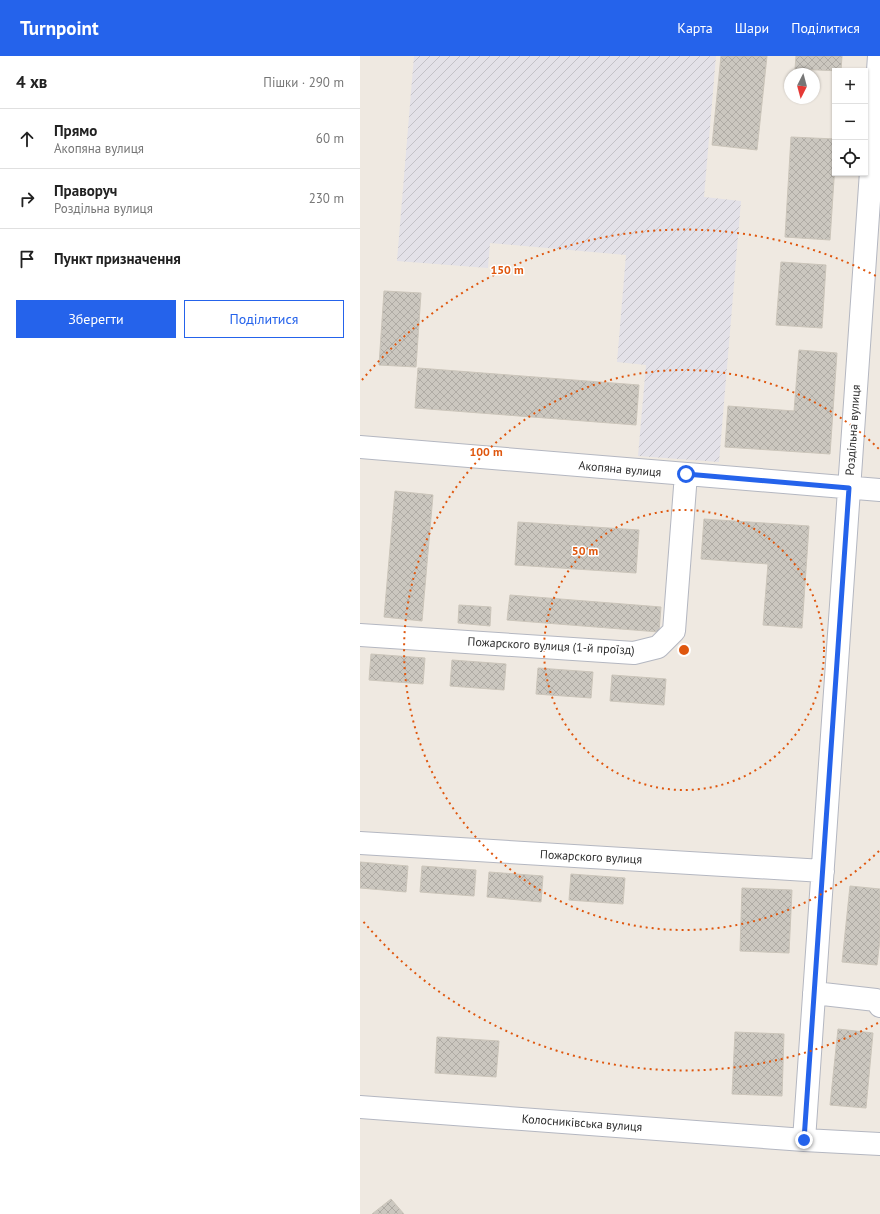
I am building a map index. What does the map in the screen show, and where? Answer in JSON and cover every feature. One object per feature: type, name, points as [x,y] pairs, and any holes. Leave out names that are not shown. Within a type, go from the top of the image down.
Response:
[{"type":"street","name":"Роздільна вулиця","points":[[804,1140],[879,56]]},
{"type":"street","name":"Акопяна вулиця","points":[[360,447],[880,490]]},
{"type":"street","name":"Пожарского вулиця (1-й проїзд)","points":[[360,635],[634,653],[658,647],[674,631],[686,474]]},
{"type":"street","name":"Пожарского вулиця","points":[[360,843],[823,871]]},
{"type":"street","points":[[814,993],[876,1000],[880,1006]]},
{"type":"street","name":"Колосниківська вулиця","points":[[360,1107],[804,1140],[880,1144]]},
{"type":"shaded area","points":[[414,56],[716,56],[704,197],[741,201],[719,462],[638,456],[646,365],[617,362],[626,255],[490,243],[488,268],[397,261]]},
{"type":"building","points":[[721,56],[767,56],[757,150],[712,145]]},
{"type":"building","points":[[796,56],[842,56],[841,68],[832,68],[832,71],[820,70],[820,68],[795,68]]},
{"type":"building","points":[[791,137],[832,139],[832,176],[834,176],[830,240],[785,237]]},
{"type":"building","points":[[781,262],[826,265],[822,328],[776,325]]},
{"type":"building","points":[[384,291],[421,293],[416,367],[379,365]]},
{"type":"building","points":[[799,350],[837,353],[830,454],[725,447],[728,406],[794,411]]},
{"type":"building","points":[[418,368],[639,385],[636,425],[415,408]]},
{"type":"building","points":[[395,491],[433,495],[422,621],[384,617]]},
{"type":"building","points":[[704,519],[809,526],[802,628],[763,625],[768,564],[701,559]]},
{"type":"building","points":[[518,522],[639,530],[636,573],[515,565]]},
{"type":"building","points":[[510,595],[661,607],[659,632],[507,620]]},
{"type":"building","points":[[459,605],[491,607],[490,626],[458,623]]},
{"type":"building","points":[[371,654],[425,658],[423,684],[369,680]]},
{"type":"building","points":[[452,660],[506,664],[504,690],[450,686]]},
{"type":"building","points":[[538,668],[593,672],[591,698],[536,694]]},
{"type":"building","points":[[612,675],[666,679],[664,705],[610,701]]},
{"type":"building","points":[[360,862],[408,866],[406,892],[360,888]]},
{"type":"building","points":[[422,866],[476,870],[474,896],[420,892]]},
{"type":"building","points":[[489,872],[543,876],[541,902],[487,897]]},
{"type":"building","points":[[571,874],[625,878],[623,904],[569,900]]},
{"type":"building","points":[[850,886],[880,889],[880,939],[877,965],[842,962]]},
{"type":"building","points":[[742,888],[792,890],[789,953],[740,951]]},
{"type":"building","points":[[838,1029],[873,1033],[866,1108],[830,1105]]},
{"type":"building","points":[[735,1032],[784,1034],[782,1096],[732,1094]]},
{"type":"building","points":[[437,1037],[499,1041],[496,1077],[435,1073]]},
{"type":"building","points":[[391,1199],[404,1214],[372,1214]]},
{"type":"route","points":[[686,474],[849,488],[804,1140]]}]
